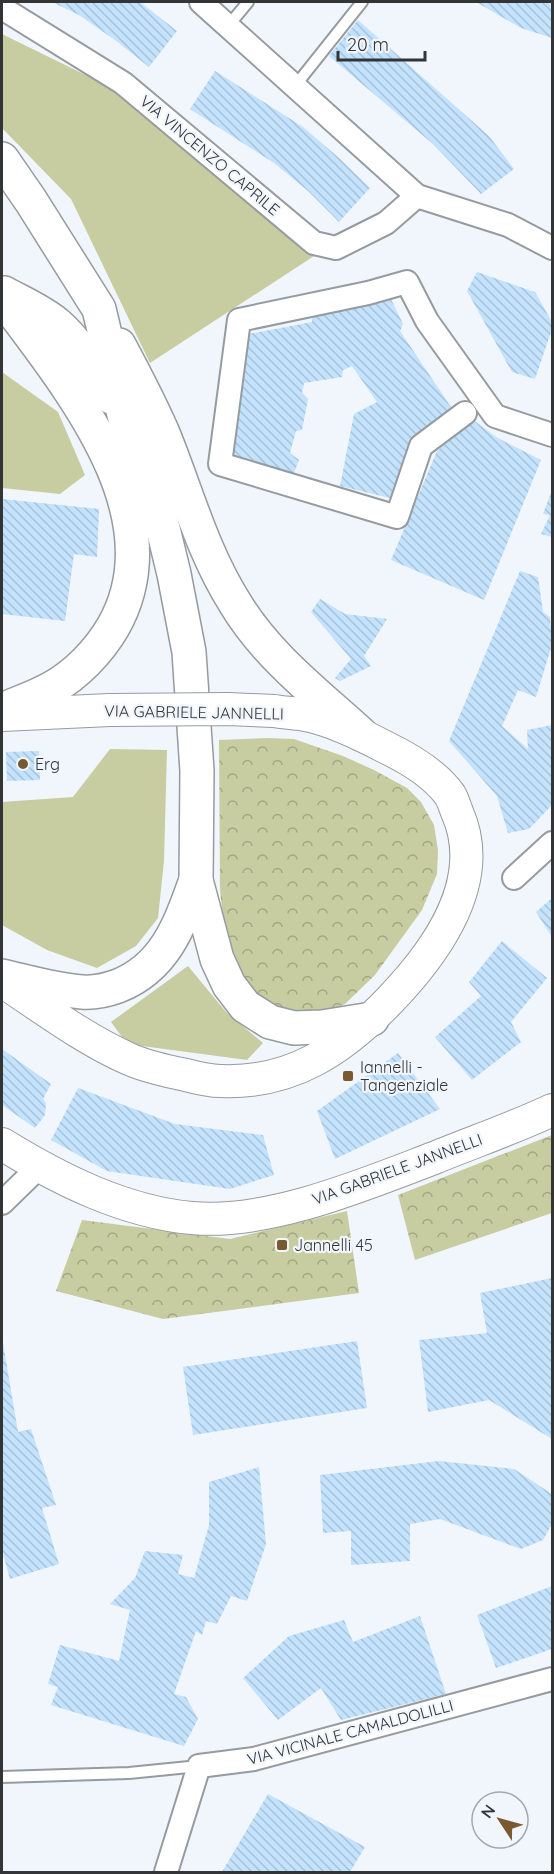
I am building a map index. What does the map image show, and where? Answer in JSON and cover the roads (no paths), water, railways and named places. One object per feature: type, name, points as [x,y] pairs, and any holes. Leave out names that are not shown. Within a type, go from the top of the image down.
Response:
[{"type":"highway","points":[[2,159],[99,309],[140,384],[158,422],[202,541],[236,606],[263,641],[361,734]]},
{"type":"highway","points":[[2,292],[58,325],[83,353],[125,419]]},
{"type":"highway","points":[[2,297],[64,382],[95,430],[120,484],[131,525],[132,570],[123,610],[104,642],[79,668],[53,688],[2,710]]},
{"type":"highway","points":[[99,309],[125,419],[143,462],[159,512],[189,652],[197,771],[196,880],[218,959],[229,986],[245,1006],[270,1022],[294,1028],[322,1027],[372,1019]]},
{"type":"highway","points":[[2,976],[65,990],[85,992],[107,990],[128,982],[151,967],[166,948],[180,922],[196,880]]},
{"type":"main road","name":"VIA GABRIELE JANNELLI","points":[[2,715],[110,710],[228,709],[274,711],[311,716],[361,734],[421,766],[450,795],[464,826],[467,856],[464,889],[450,921],[408,981],[372,1019],[332,1050],[303,1066],[272,1078],[219,1081],[158,1069],[129,1059],[89,1038],[2,981]]},
{"type":"main road","name":"VIA GABRIELE JANNELLI","points":[[2,1144],[39,1167],[106,1197],[151,1210],[192,1218],[238,1217],[298,1205],[360,1186],[552,1110]]},
{"type":"street","points":[[201,2],[417,196],[508,225],[552,248]]},
{"type":"street","name":"VIA VINCENZO CAPRILE","points":[[2,8],[123,83],[314,243],[336,248],[387,223],[417,196]]},
{"type":"street","points":[[465,414],[421,446],[397,517],[220,464],[239,320],[368,293],[407,282],[427,321],[495,416],[552,435]]},
{"type":"street","points":[[514,878],[552,843]]},
{"type":"street","points":[[2,1203],[39,1167]]},
{"type":"street","name":"VIA VICINALE CAMALDOLILLI","points":[[199,1766],[254,1759],[552,1679]]},
{"type":"street","points":[[169,1871],[199,1766]]},
{"type":"lane","points":[[228,26],[248,2]]},
{"type":"lane","points":[[296,86],[362,2]]},
{"type":"lane","name":"VIA VICINALE CAMALDOLILLI","points":[[2,1777],[129,1773],[199,1766]]},
{"type":"place","name":"Erg","points":[[23,764]]},
{"type":"place","name":"Iannelli - Tangenziale","points":[[348,1076]]},
{"type":"place","name":"Jannelli 45","points":[[282,1245]]}]
